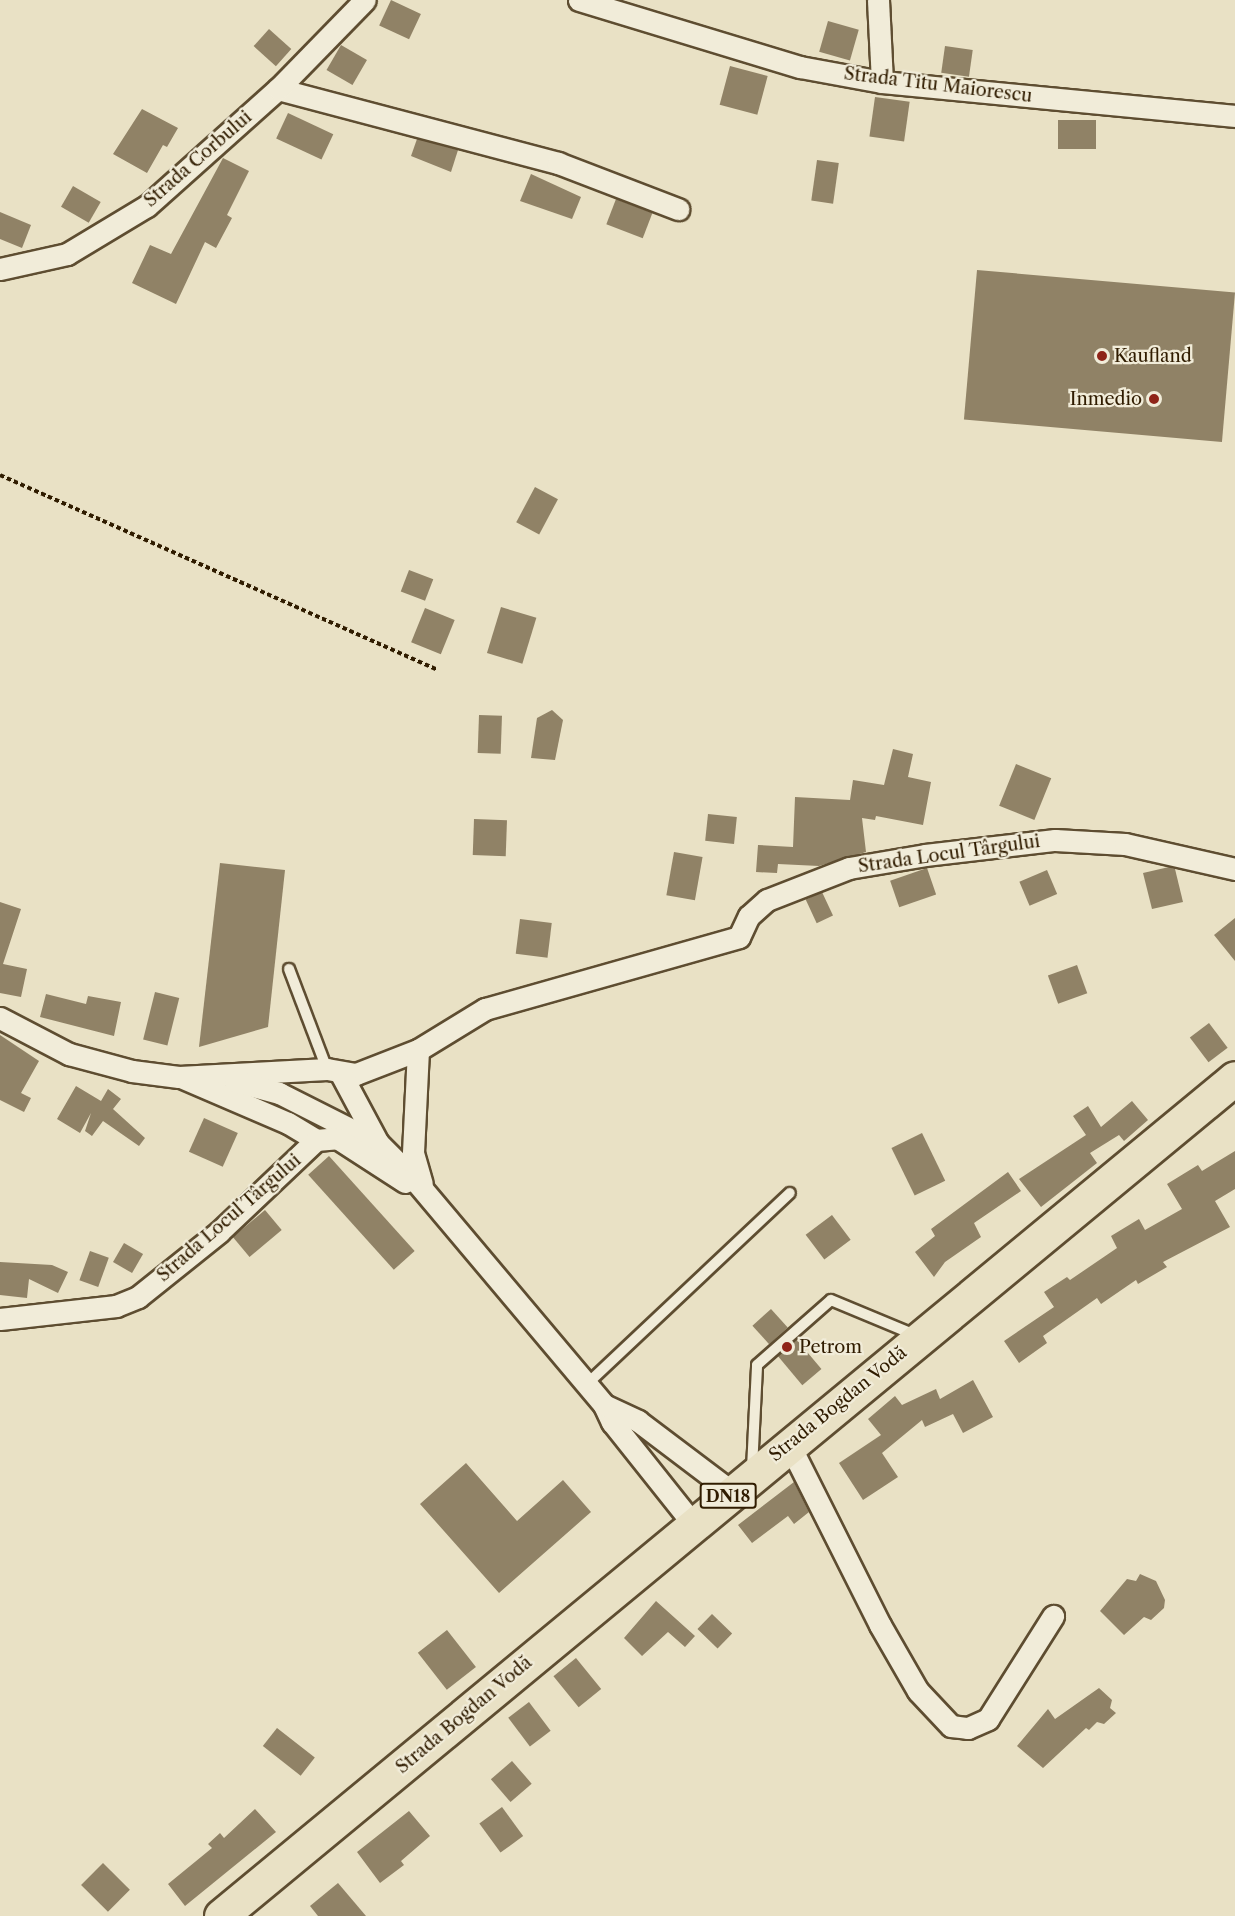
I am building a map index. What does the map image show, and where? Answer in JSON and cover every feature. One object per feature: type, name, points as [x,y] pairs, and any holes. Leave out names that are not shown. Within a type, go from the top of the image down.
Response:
[{"type":"main road","name":"Strada Bogdan Vodă","points":[[222,1916],[789,1444],[1235,1078]]},
{"type":"street","name":"Strada Corbului","points":[[0,268],[67,254],[147,206],[278,89],[365,0]]},
{"type":"street","name":"Strada Titu Maiorescu","points":[[579,0],[800,67],[882,82],[1235,116]]},
{"type":"street","points":[[878,0],[882,82]]},
{"type":"street","points":[[278,89],[558,163],[678,209]]},
{"type":"street","name":"Strada Locul Târgului","points":[[179,1077],[334,1071],[356,1074],[418,1050],[485,1009],[739,937],[748,916],[767,900],[849,868],[925,855],[1055,840],[1125,844],[1235,868]]},
{"type":"street","name":"Strada Locul Târgului","points":[[0,1018],[69,1054],[132,1071],[254,1083],[378,1143]]},
{"type":"street","name":"Strada Locul Târgului","points":[[418,1050],[413,1153],[426,1196]]},
{"type":"street","name":"Strada Locul Târgului","points":[[334,1071],[378,1143],[426,1196],[604,1406],[612,1422],[693,1525]]},
{"type":"street","name":"Strada Locul Târgului","points":[[179,1077],[288,1123],[316,1140],[337,1138],[357,1147],[426,1196]]},
{"type":"street","name":"Strada Locul Târgului","points":[[288,1123],[332,1120]]},
{"type":"street","name":"Strada Locul Târgului","points":[[0,1319],[116,1306],[138,1297],[219,1232],[316,1140]]},
{"type":"street","name":"Strada Locul Târgului","points":[[604,1406],[638,1421],[742,1484]]},
{"type":"street","points":[[789,1444],[880,1625],[918,1691],[951,1726],[968,1728],[988,1719],[1053,1616]]},
{"type":"lane","points":[[289,969],[334,1071]]},
{"type":"lane","points":[[586,1385],[790,1193]]},
{"type":"lane","points":[[742,1484],[757,1365],[831,1300],[921,1338]]},
{"type":"path","points":[[0,475],[437,670]]},
{"type":"building","points":[[391,0],[421,14],[409,39],[379,25]]},
{"type":"building","points":[[828,21],[859,30],[850,61],[819,52]]},
{"type":"building","points":[[269,29],[291,49],[276,66],[254,46]]},
{"type":"building","points":[[341,45],[367,60],[352,85],[326,70]]},
{"type":"building","points":[[945,46],[973,50],[969,77],[941,73]]},
{"type":"building","points":[[730,66],[768,76],[757,115],[720,105]]},
{"type":"building","points":[[875,97],[910,102],[904,141],[869,137]]},
{"type":"building","points":[[142,109],[178,128],[167,147],[163,145],[147,173],[113,154]]},
{"type":"building","points":[[288,113],[333,134],[321,160],[276,138]]},
{"type":"building","points":[[1058,120],[1096,120],[1096,149],[1058,149]]},
{"type":"building","points":[[417,139],[458,150],[451,172],[411,156]]},
{"type":"building","points":[[223,158],[249,171],[227,215],[232,218],[216,248],[205,242],[176,304],[132,283],[150,245],[171,254]]},
{"type":"building","points":[[817,160],[839,163],[833,204],[811,201]]},
{"type":"building","points":[[531,174],[581,197],[572,219],[520,201]]},
{"type":"building","points":[[73,186],[101,202],[89,223],[61,207]]},
{"type":"building","points":[[616,199],[652,213],[643,238],[606,224]]},
{"type":"building","points":[[0,212],[31,225],[22,248],[0,239]]},
{"type":"building","name":"Kaufland","points":[[977,270],[1235,293],[1222,442],[964,419]]},
{"type":"building","points":[[535,487],[558,499],[539,535],[516,522]]},
{"type":"building","points":[[409,570],[433,579],[425,601],[401,591]]},
{"type":"building","points":[[501,607],[536,618],[522,664],[487,653]]},
{"type":"building","points":[[425,608],[455,620],[441,654],[411,642]]},
{"type":"building","points":[[552,710],[563,720],[555,760],[531,758],[537,718]]},
{"type":"building","points":[[479,715],[502,716],[501,754],[478,753]]},
{"type":"building","points":[[893,749],[913,754],[908,777],[931,782],[923,825],[876,816],[875,820],[862,818],[866,852],[819,866],[778,864],[777,873],[756,872],[758,845],[793,847],[795,797],[850,800],[853,780],[884,785]]},
{"type":"building","points":[[1016,764],[1051,778],[1034,820],[999,806]]},
{"type":"building","points":[[708,814],[737,817],[734,844],[705,841]]},
{"type":"building","points":[[474,819],[507,820],[506,856],[473,855]]},
{"type":"building","points":[[674,852],[703,857],[695,900],[666,895]]},
{"type":"building","points":[[220,863],[285,870],[268,1027],[199,1047]]},
{"type":"building","points":[[1169,867],[1175,869],[1183,902],[1152,909],[1143,873]]},
{"type":"building","points":[[927,868],[936,894],[899,907],[890,881]]},
{"type":"building","points":[[1047,870],[1057,894],[1030,906],[1019,882]]},
{"type":"building","points":[[822,892],[833,916],[817,923],[806,900]]},
{"type":"building","points":[[0,902],[21,909],[3,964],[27,969],[21,997],[0,993]]},
{"type":"building","points":[[1235,918],[1235,961],[1214,935]]},
{"type":"building","points":[[520,919],[552,923],[547,958],[516,954]]},
{"type":"building","points":[[1077,965],[1087,993],[1058,1004],[1048,976]]},
{"type":"building","points":[[155,992],[179,998],[167,1046],[143,1040]]},
{"type":"building","points":[[46,994],[86,1004],[88,996],[121,1002],[114,1036],[40,1017]]},
{"type":"building","points":[[1209,1023],[1228,1048],[1208,1062],[1190,1037]]},
{"type":"building","points":[[0,1035],[39,1061],[21,1093],[31,1098],[24,1112],[0,1100]]},
{"type":"building","points":[[76,1086],[101,1101],[108,1089],[121,1099],[113,1109],[145,1138],[139,1146],[103,1121],[92,1136],[85,1131],[91,1113],[80,1133],[57,1119]]},
{"type":"building","points":[[1132,1101],[1148,1120],[1124,1141],[1119,1135],[1090,1153],[1097,1163],[1041,1207],[1019,1179],[1086,1135],[1073,1116],[1088,1106],[1101,1127]]},
{"type":"building","points":[[204,1118],[238,1133],[223,1167],[189,1152]]},
{"type":"building","points":[[922,1133],[945,1181],[915,1196],[891,1148]]},
{"type":"building","points":[[1235,1151],[1235,1189],[1215,1201],[1230,1227],[1163,1262],[1167,1267],[1138,1284],[1136,1280],[1101,1304],[1097,1298],[1043,1336],[1047,1343],[1019,1363],[1004,1341],[1054,1307],[1044,1292],[1067,1277],[1070,1280],[1117,1248],[1111,1236],[1139,1219],[1145,1230],[1182,1209],[1167,1184],[1198,1165],[1202,1171]]},
{"type":"building","points":[[329,1156],[415,1251],[394,1270],[308,1175]]},
{"type":"building","points":[[1008,1172],[1021,1191],[974,1223],[981,1237],[945,1262],[934,1277],[915,1252],[935,1236],[931,1229]]},
{"type":"building","points":[[265,1210],[282,1230],[250,1257],[233,1237]]},
{"type":"building","points":[[832,1215],[851,1240],[824,1260],[806,1235]]},
{"type":"building","points":[[124,1243],[143,1254],[132,1273],[113,1262]]},
{"type":"building","points":[[90,1251],[109,1258],[98,1287],[79,1280]]},
{"type":"building","points":[[0,1262],[52,1265],[68,1272],[58,1293],[29,1279],[27,1298],[0,1295]]},
{"type":"building","points":[[771,1309],[788,1328],[769,1344],[752,1326]]},
{"type":"building","points":[[797,1340],[821,1369],[802,1385],[778,1356]]},
{"type":"building","points":[[973,1380],[993,1417],[963,1433],[953,1414],[925,1427],[922,1420],[882,1453],[898,1477],[863,1500],[839,1463],[881,1435],[868,1419],[895,1396],[902,1405],[936,1389],[940,1399]]},
{"type":"building","points":[[466,1463],[517,1521],[563,1480],[591,1512],[499,1593],[420,1504]]},
{"type":"building","points":[[794,1482],[809,1512],[794,1524],[788,1516],[752,1543],[738,1525]]},
{"type":"building","points":[[1140,1574],[1156,1581],[1165,1600],[1164,1608],[1151,1620],[1144,1617],[1124,1635],[1100,1611],[1127,1579],[1136,1581]]},
{"type":"building","points":[[656,1601],[695,1636],[685,1647],[668,1632],[642,1656],[624,1638]]},
{"type":"building","points":[[712,1614],[732,1633],[718,1649],[697,1629]]},
{"type":"building","points":[[447,1630],[476,1667],[447,1690],[418,1653]]},
{"type":"building","points":[[576,1658],[601,1689],[579,1707],[553,1676]]},
{"type":"building","points":[[1099,1688],[1112,1700],[1110,1708],[1116,1713],[1104,1724],[1097,1722],[1089,1730],[1086,1728],[1043,1768],[1017,1746],[1048,1709],[1055,1719]]},
{"type":"building","points":[[529,1702],[551,1731],[530,1746],[508,1718]]},
{"type":"building","points":[[277,1728],[315,1758],[301,1776],[263,1746]]},
{"type":"building","points":[[512,1761],[532,1784],[511,1802],[491,1779]]},
{"type":"building","points":[[502,1807],[523,1836],[501,1853],[479,1823]]},
{"type":"building","points":[[255,1809],[276,1832],[185,1906],[168,1884],[212,1848],[208,1844],[220,1833],[224,1838]]},
{"type":"building","points":[[409,1811],[430,1836],[401,1861],[404,1865],[380,1883],[357,1852]]},
{"type":"building","points":[[103,1863],[130,1890],[108,1912],[81,1885]]},
{"type":"building","points":[[338,1883],[366,1916],[318,1916],[310,1906]]},
{"type":"place","name":"Kaufland","points":[[1102,356]]},
{"type":"place","name":"Inmedio","points":[[1154,399]]},
{"type":"place","name":"Petrom","points":[[787,1347]]}]
